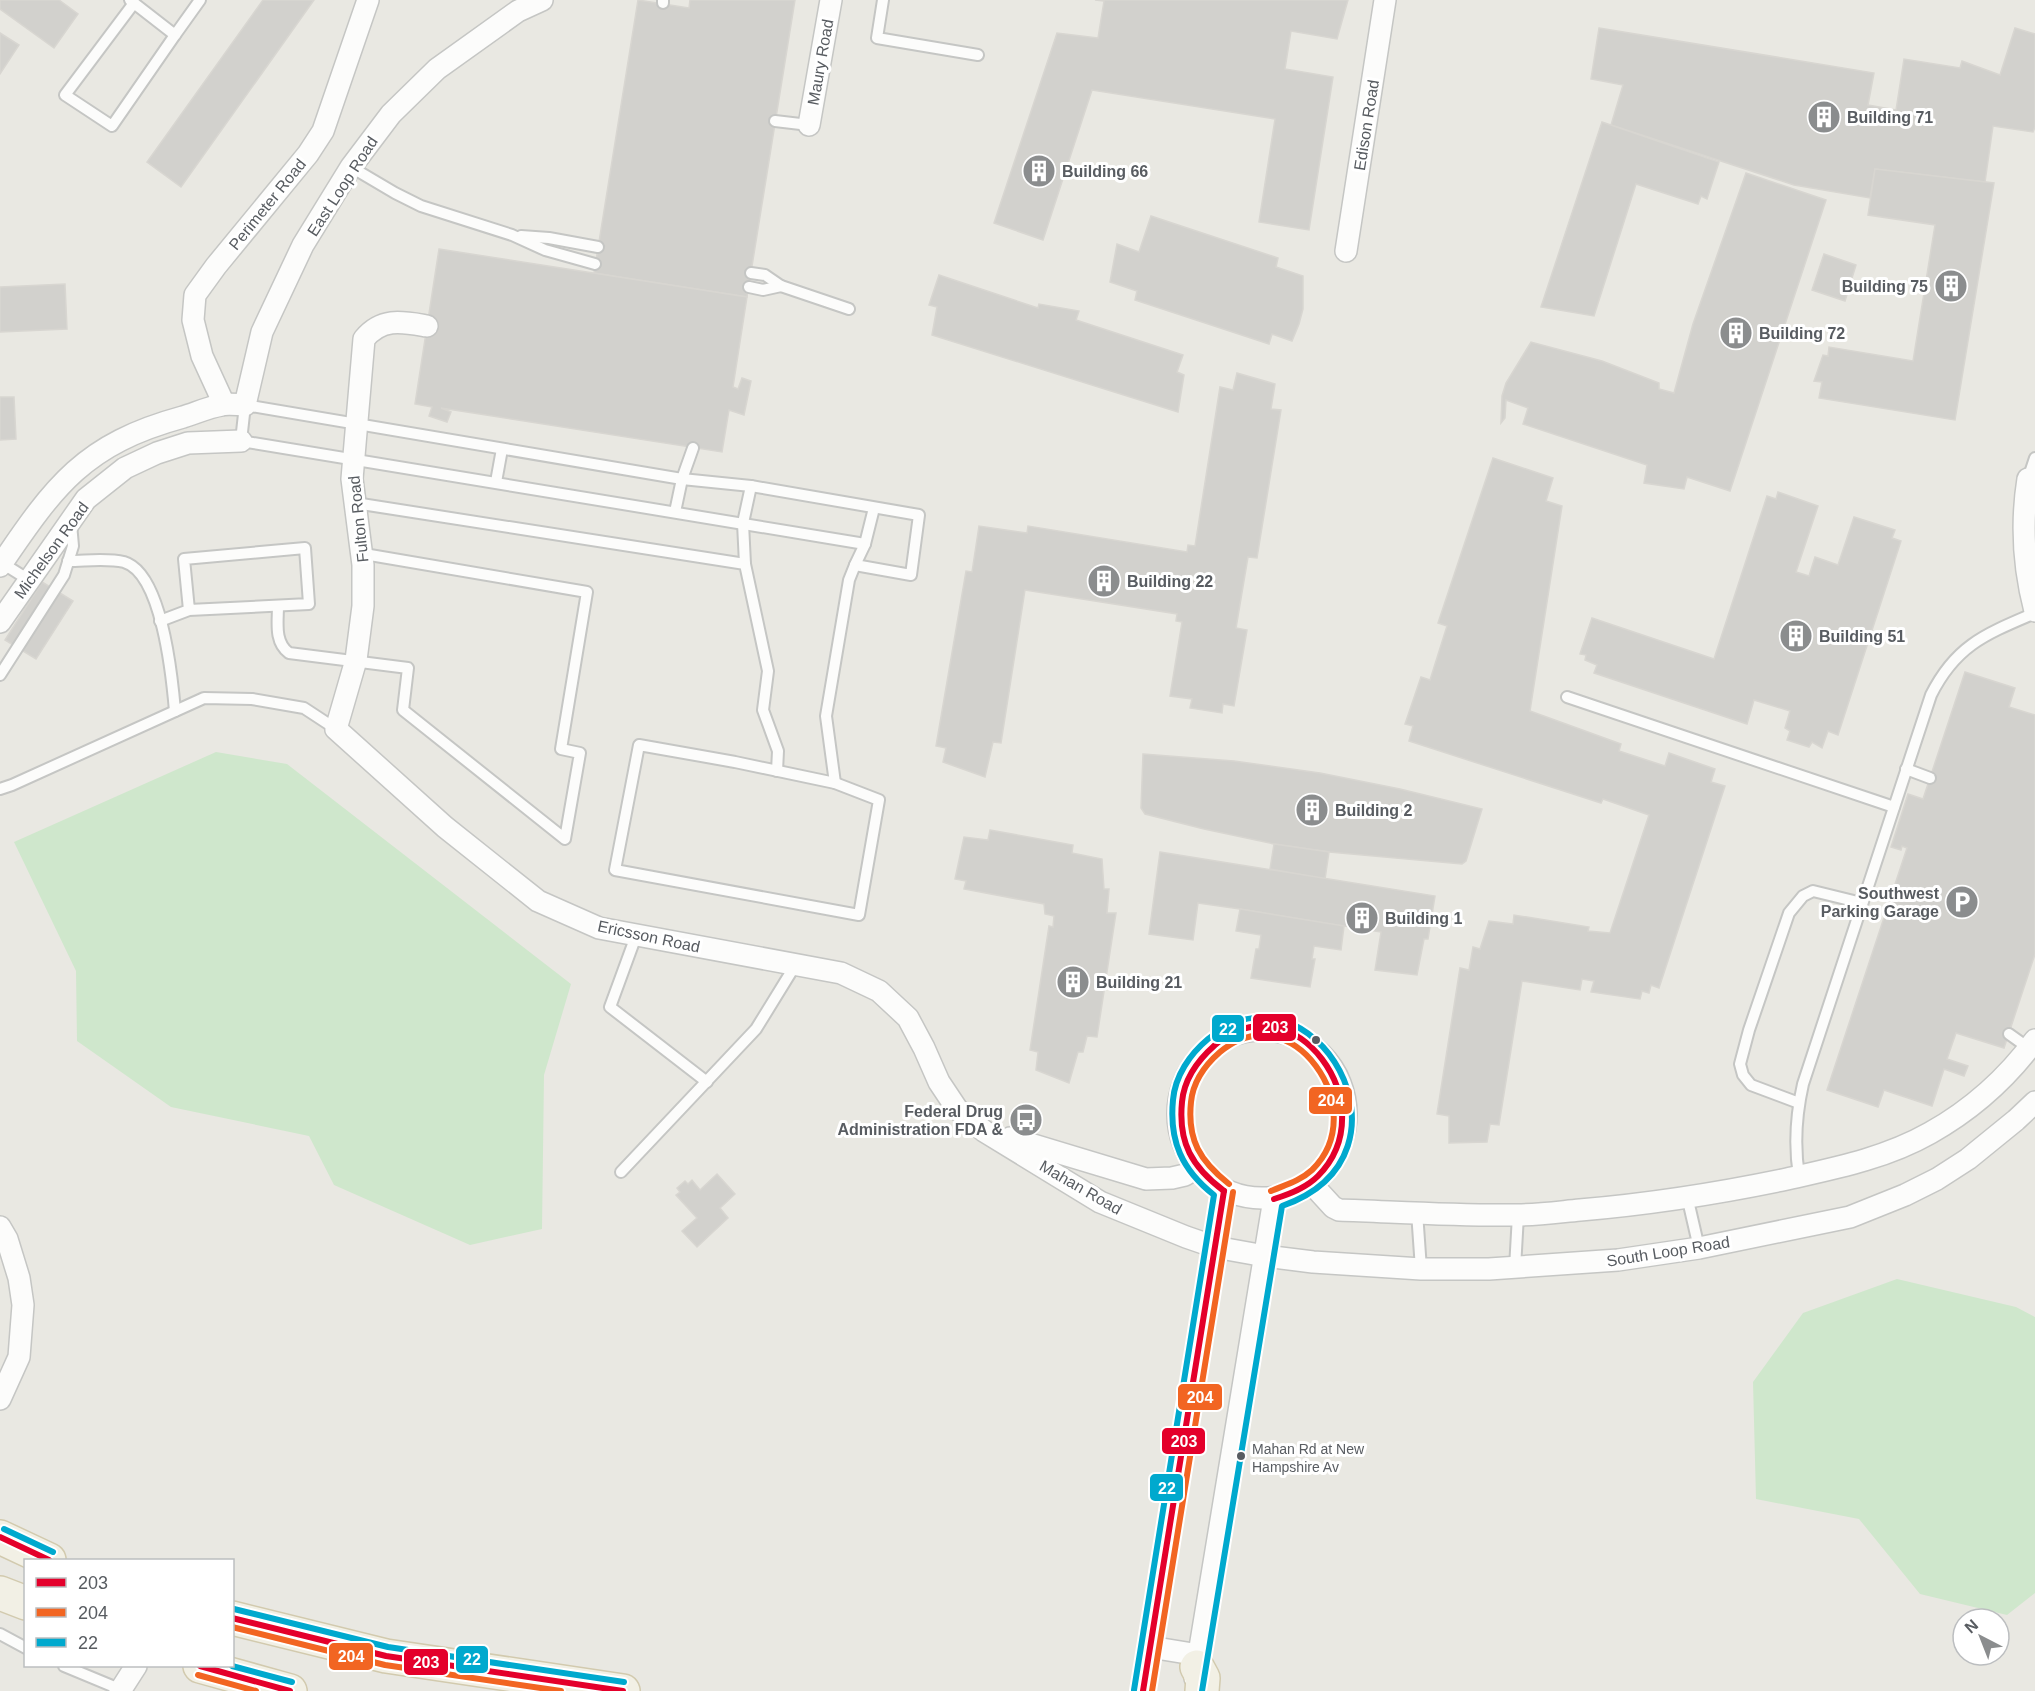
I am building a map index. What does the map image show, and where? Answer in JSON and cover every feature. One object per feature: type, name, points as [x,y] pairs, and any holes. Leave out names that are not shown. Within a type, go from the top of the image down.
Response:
[{"type":"main road","points":[[0,1537],[48,1559]]},
{"type":"main road","points":[[0,1593],[24,1602]]},
{"type":"main road","points":[[234,1618],[386,1656],[623,1691]]},
{"type":"main road","points":[[207,1667],[290,1691]]},
{"type":"street","name":"Perimeter Road","points":[[224,404],[202,356],[193,320],[195,295],[308,154],[323,131],[368,0]]},
{"type":"street","name":"East Loop Road","points":[[245,405],[262,332],[303,245],[351,167],[391,114],[437,69],[518,11],[542,0]]},
{"type":"street","name":"Maury Road","points":[[809,125],[831,0]]},
{"type":"street","name":"Edison Road","points":[[1346,250],[1385,0]]},
{"type":"street","name":"Fulton Road","points":[[336,729],[356,660],[363,606],[363,565],[352,479],[364,339],[371,330],[398,321],[428,326]]},
{"type":"street","name":"Michelson Road","points":[[1,565],[39,508],[66,477],[94,454],[130,434],[161,422],[224,404],[245,405]]},
{"type":"street","name":"Michelson Road","points":[[0,622],[86,499],[125,468],[157,453],[188,443],[241,441]]},
{"type":"street","points":[[2031,480],[2023,507],[2026,558],[2035,612]]},
{"type":"street","name":"Ericsson Road","points":[[336,729],[445,827],[538,901],[598,928],[841,973],[879,991]]},
{"type":"street","name":"Mahan Road","points":[[879,991],[908,1018],[939,1082],[957,1109],[984,1131],[1100,1202],[1215,1247],[1265,1256]]},
{"type":"street","points":[[1266,1027],[1288,1032],[1305,1042],[1328,1066],[1340,1089],[1345,1111],[1341,1137],[1329,1163],[1311,1183],[1291,1195],[1274,1199],[1249,1198],[1224,1191],[1213,1185],[1196,1168],[1185,1146],[1181,1129],[1181,1100],[1190,1073],[1206,1052],[1222,1040],[1239,1031],[1266,1027]]},
{"type":"street","points":[[1311,1183],[1333,1207],[1339,1210],[1518,1215],[1623,1206],[1757,1185],[1883,1155],[1929,1134],[1990,1090],[2033,1047]]},
{"type":"street","name":"South Loop Road","points":[[1265,1256],[1421,1269],[1515,1268],[1618,1260],[1794,1230],[1879,1207],[1921,1188],[1953,1170],[1992,1140],[2035,1102]]},
{"type":"street","name":"Mahan Road","points":[[984,1131],[1146,1179],[1172,1178],[1185,1175],[1196,1168]]},
{"type":"street","points":[[1143,1691],[1224,1191]]},
{"type":"street","points":[[1150,1647],[1198,1676],[1274,1199]]},
{"type":"street","points":[[0,1227],[7,1239],[19,1278],[22,1305],[19,1357],[0,1399]]},
{"type":"street","points":[[122,1690],[135,1667]]},
{"type":"lane","points":[[176,35],[132,2],[66,95],[112,126],[176,35],[200,0]]},
{"type":"lane","points":[[883,0],[877,38],[978,55]]},
{"type":"lane","points":[[776,121],[809,125]]},
{"type":"lane","points":[[351,167],[421,206],[512,235],[545,250],[595,264]]},
{"type":"lane","points":[[512,235],[549,238],[598,247]]},
{"type":"lane","points":[[751,273],[765,275],[781,286],[849,309]]},
{"type":"lane","points":[[749,287],[763,290],[781,286]]},
{"type":"lane","points":[[855,565],[911,575],[918,515],[751,486],[682,479],[245,405],[241,441],[865,544]]},
{"type":"lane","points":[[675,512],[682,479],[693,448]]},
{"type":"lane","points":[[496,483],[502,449]]},
{"type":"lane","points":[[2031,480],[2035,458]]},
{"type":"lane","points":[[751,486],[743,523],[745,564],[768,671],[763,710],[778,751],[777,771]]},
{"type":"lane","points":[[355,503],[745,564]]},
{"type":"lane","points":[[835,783],[826,716],[849,580],[865,544],[874,508]]},
{"type":"lane","points":[[0,675],[64,575],[73,546],[71,521]]},
{"type":"lane","points":[[160,621],[189,610],[309,604],[304,548],[184,559],[189,610]]},
{"type":"lane","points":[[278,606],[278,635],[283,648],[289,653],[408,668],[403,710],[565,839],[580,753],[561,749],[587,592],[370,555],[363,565]]},
{"type":"lane","points":[[68,561],[124,562],[138,569],[153,593],[172,673],[175,711]]},
{"type":"lane","points":[[1,565],[29,580]]},
{"type":"lane","points":[[1799,1176],[1796,1141],[1803,1084],[1931,695],[1948,666],[1960,654],[1985,635],[2035,612]]},
{"type":"lane","points":[[1567,697],[1894,807]]},
{"type":"lane","points":[[0,789],[12,786],[204,698],[252,699],[304,708],[336,729]]},
{"type":"lane","points":[[639,745],[777,771],[835,783],[879,800],[859,915],[615,870],[639,745]]},
{"type":"lane","points":[[1906,769],[1930,778]]},
{"type":"lane","points":[[1799,1103],[1751,1085],[1743,1076],[1740,1064],[1749,1030],[1789,913],[1803,896],[1813,891],[1862,903]]},
{"type":"lane","points":[[636,936],[609,1007],[707,1082]]},
{"type":"lane","points":[[621,1172],[756,1029],[796,964]]},
{"type":"lane","points":[[2008,1034],[2033,1047]]},
{"type":"lane","points":[[1687,1196],[1699,1248]]},
{"type":"lane","points":[[1417,1212],[1421,1269]]},
{"type":"lane","points":[[1515,1268],[1518,1215]]},
{"type":"lane","points":[[0,1634],[24,1647]]},
{"type":"lane","points":[[69,1667],[122,1690]]},
{"type":"green space","points":[[216,752],[287,764],[571,984],[544,1075],[542,1229],[470,1245],[334,1185],[309,1136],[171,1107],[77,1041],[76,971],[14,842]]},
{"type":"green space","points":[[1897,1279],[2016,1307],[2035,1317],[2035,1593],[2011,1612],[2011,1607],[1974,1607],[1920,1594],[1859,1519],[1756,1499],[1753,1382],[1803,1313]]},
{"type":"building","points":[[0,0],[59,0],[78,14],[54,48],[0,9]]},
{"type":"building","points":[[263,0],[314,0],[181,187],[147,162]]},
{"type":"building","points":[[638,0],[689,8],[690,0],[795,0],[747,297],[594,273]]},
{"type":"building","name":"Building 66","points":[[1095,0],[1348,0],[1337,39],[1291,31],[1285,69],[1333,77],[1309,230],[1259,222],[1275,119],[1092,90],[1043,240],[994,223],[1057,33],[1098,38],[1104,1]]},
{"type":"building","name":"Building 71","points":[[1599,28],[1874,73],[1868,105],[1896,110],[1904,59],[1960,68],[1962,61],[2000,75],[2015,28],[2035,34],[2035,127],[2033,132],[1993,126],[1985,182],[1875,169],[1870,198],[1794,185],[1611,125],[1623,85],[1591,79]]},
{"type":"building","points":[[0,33],[19,45],[0,74]]},
{"type":"building","points":[[1602,122],[1719,162],[1707,199],[1701,196],[1698,204],[1636,184],[1594,316],[1541,307]]},
{"type":"building","name":"Building 75","points":[[1875,169],[1994,183],[1955,420],[1819,398],[1822,382],[1814,381],[1823,355],[1828,356],[1829,347],[1913,361],[1935,225],[1868,215]]},
{"type":"building","name":"Building 72","points":[[1746,173],[1826,200],[1730,491],[1687,477],[1684,489],[1644,483],[1647,465],[1523,424],[1528,408],[1506,400],[1505,418],[1501,423],[1502,396],[1506,383],[1531,342],[1602,361],[1659,383],[1659,389],[1674,393],[1693,324]]},
{"type":"building","points":[[1151,216],[1278,258],[1276,267],[1303,276],[1303,309],[1292,341],[1272,334],[1269,344],[1135,300],[1137,291],[1110,282],[1117,244],[1139,252]]},
{"type":"building","points":[[439,249],[747,297],[733,387],[738,389],[742,378],[751,381],[744,415],[729,410],[722,452],[441,408],[451,412],[447,422],[429,416],[432,407],[415,404]]},
{"type":"building","points":[[1824,254],[1856,265],[1845,301],[1812,290]]},
{"type":"building","points":[[939,275],[1038,308],[1039,304],[1079,311],[1076,320],[1183,355],[1177,372],[1184,375],[1178,412],[932,335],[937,307],[929,305]]},
{"type":"building","points":[[65,284],[67,329],[0,332],[0,287]]},
{"type":"building","name":"Building 22","points":[[1237,373],[1275,384],[1271,409],[1281,410],[1257,558],[1248,557],[1236,628],[1247,630],[1234,706],[1223,704],[1222,713],[1190,708],[1192,699],[1170,696],[1182,622],[1176,621],[1177,614],[1025,590],[1001,743],[993,742],[985,777],[943,762],[946,748],[936,746],[966,571],[972,572],[979,526],[1027,533],[1028,526],[1187,552],[1188,545],[1195,546],[1220,387],[1233,390]]},
{"type":"building","points":[[0,397],[14,397],[16,439],[0,440]]},
{"type":"building","points":[[1493,458],[1553,478],[1546,501],[1562,506],[1530,711],[1621,744],[1619,751],[1665,766],[1669,753],[1715,769],[1711,782],[1725,786],[1659,988],[1651,985],[1649,993],[1642,991],[1640,999],[1591,992],[1594,981],[1582,979],[1580,990],[1522,981],[1499,1125],[1490,1124],[1487,1142],[1449,1143],[1449,1116],[1437,1114],[1460,968],[1469,970],[1473,947],[1480,949],[1489,921],[1513,924],[1514,915],[1589,927],[1588,931],[1610,933],[1649,815],[1603,799],[1601,803],[1409,741],[1413,726],[1405,724],[1421,677],[1430,680],[1447,626],[1438,623]]},
{"type":"building","name":"Building 51","points":[[1778,492],[1818,506],[1796,572],[1809,576],[1815,557],[1838,565],[1854,517],[1895,530],[1892,538],[1901,541],[1838,735],[1828,731],[1822,748],[1812,742],[1809,747],[1787,740],[1790,731],[1785,728],[1790,711],[1754,700],[1747,724],[1594,673],[1597,665],[1585,660],[1586,655],[1580,654],[1592,618],[1714,659],[1767,496],[1776,499]]},
{"type":"building","points":[[42,582],[73,601],[36,659],[5,640]]},
{"type":"building","name":"Southwest Parking Garage","points":[[1965,672],[2015,688],[2009,707],[2035,715],[2035,954],[2004,1048],[1956,1033],[1947,1059],[1968,1066],[1964,1076],[1944,1069],[1932,1106],[1884,1090],[1878,1107],[1827,1090],[1907,848],[1902,846],[1901,850],[1891,847],[1908,794],[1923,799]]},
{"type":"building","name":"Building 2","points":[[1143,754],[1234,761],[1320,773],[1482,809],[1466,861],[1462,864],[1329,852],[1274,844],[1145,814],[1141,808]]},
{"type":"building","name":"Building 21","points":[[990,830],[1073,845],[1072,853],[1102,859],[1104,889],[1109,889],[1107,913],[1116,913],[1097,1037],[1087,1036],[1083,1052],[1078,1052],[1069,1083],[1036,1070],[1038,1052],[1030,1050],[1049,926],[1053,927],[1054,916],[1045,914],[1044,904],[964,889],[966,881],[955,879],[964,837],[988,840]]},
{"type":"building","points":[[1274,844],[1329,852],[1325,879],[1270,869]]},
{"type":"building","name":"Building 1","points":[[1160,852],[1435,896],[1428,939],[1424,939],[1417,975],[1375,970],[1381,932],[1240,909],[1198,903],[1193,940],[1149,934]]},
{"type":"building","points":[[1240,909],[1344,926],[1341,950],[1314,946],[1312,959],[1315,959],[1310,987],[1251,978],[1261,935],[1236,931]]},
{"type":"building","points":[[717,1174],[735,1194],[720,1208],[728,1218],[697,1247],[682,1231],[697,1218],[676,1195],[680,1192],[677,1188],[685,1181],[688,1184],[692,1180],[700,1190]]},
{"type":"transit line","name":"22","points":[[1134,1690],[1214,1195],[1194,1175],[1180,1153],[1173,1129],[1174,1091],[1184,1066],[1208,1039],[1247,1019],[1284,1021],[1316,1040],[1340,1070],[1351,1107],[1348,1146],[1326,1180],[1282,1206],[1202,1691]]},
{"type":"transit line","name":"203","points":[[1224,1191],[1203,1173],[1185,1142],[1181,1117],[1183,1094],[1198,1064],[1215,1045],[1245,1029],[1274,1027],[1300,1039],[1322,1059],[1337,1086],[1342,1117],[1337,1148],[1318,1176],[1297,1190],[1274,1199]]},
{"type":"transit line","name":"204","points":[[1229,1184],[1210,1167],[1194,1139],[1190,1115],[1194,1088],[1209,1062],[1220,1052],[1247,1037],[1273,1037],[1297,1047],[1316,1066],[1329,1090],[1334,1118],[1329,1145],[1312,1170],[1297,1180],[1271,1191]]},
{"type":"transit line","name":"203","points":[[1143,1691],[1224,1191]]},
{"type":"transit line","name":"204","points":[[1152,1691],[1233,1192]]},
{"type":"transit line","name":"22","points":[[4,1529],[53,1552]]},
{"type":"transit line","name":"203","points":[[0,1537],[47,1559]]},
{"type":"transit line","name":"22","points":[[234,1609],[388,1647],[624,1682]]},
{"type":"transit line","name":"203","points":[[234,1618],[386,1656],[623,1691]]},
{"type":"transit line","name":"204","points":[[234,1627],[385,1665],[561,1691]]},
{"type":"transit line","name":"203","points":[[204,1667],[290,1691]]},
{"type":"transit line","name":"22","points":[[234,1667],[292,1682]]},
{"type":"transit line","name":"204","points":[[198,1675],[256,1691]]},
{"type":"place","name":"Building 71","points":[[1824,117]]},
{"type":"place","name":"Building 66","points":[[1039,171]]},
{"type":"place","name":"Building 75","points":[[1951,286]]},
{"type":"place","name":"Building 72","points":[[1736,333]]},
{"type":"place","name":"Building 22","points":[[1104,581]]},
{"type":"place","name":"Building 51","points":[[1796,636]]},
{"type":"place","name":"Building 2","points":[[1312,810]]},
{"type":"place","name":"Southwest Parking Garage","points":[[1962,902]]},
{"type":"place","name":"Building 1","points":[[1362,918]]},
{"type":"place","name":"Building 21","points":[[1073,982]]},
{"type":"place","name":"Federal Drug Administration FDA &","points":[[1026,1120]]},
{"type":"place","name":"Mahan Rd at New Hampshire Av","points":[[1241,1456]]}]
